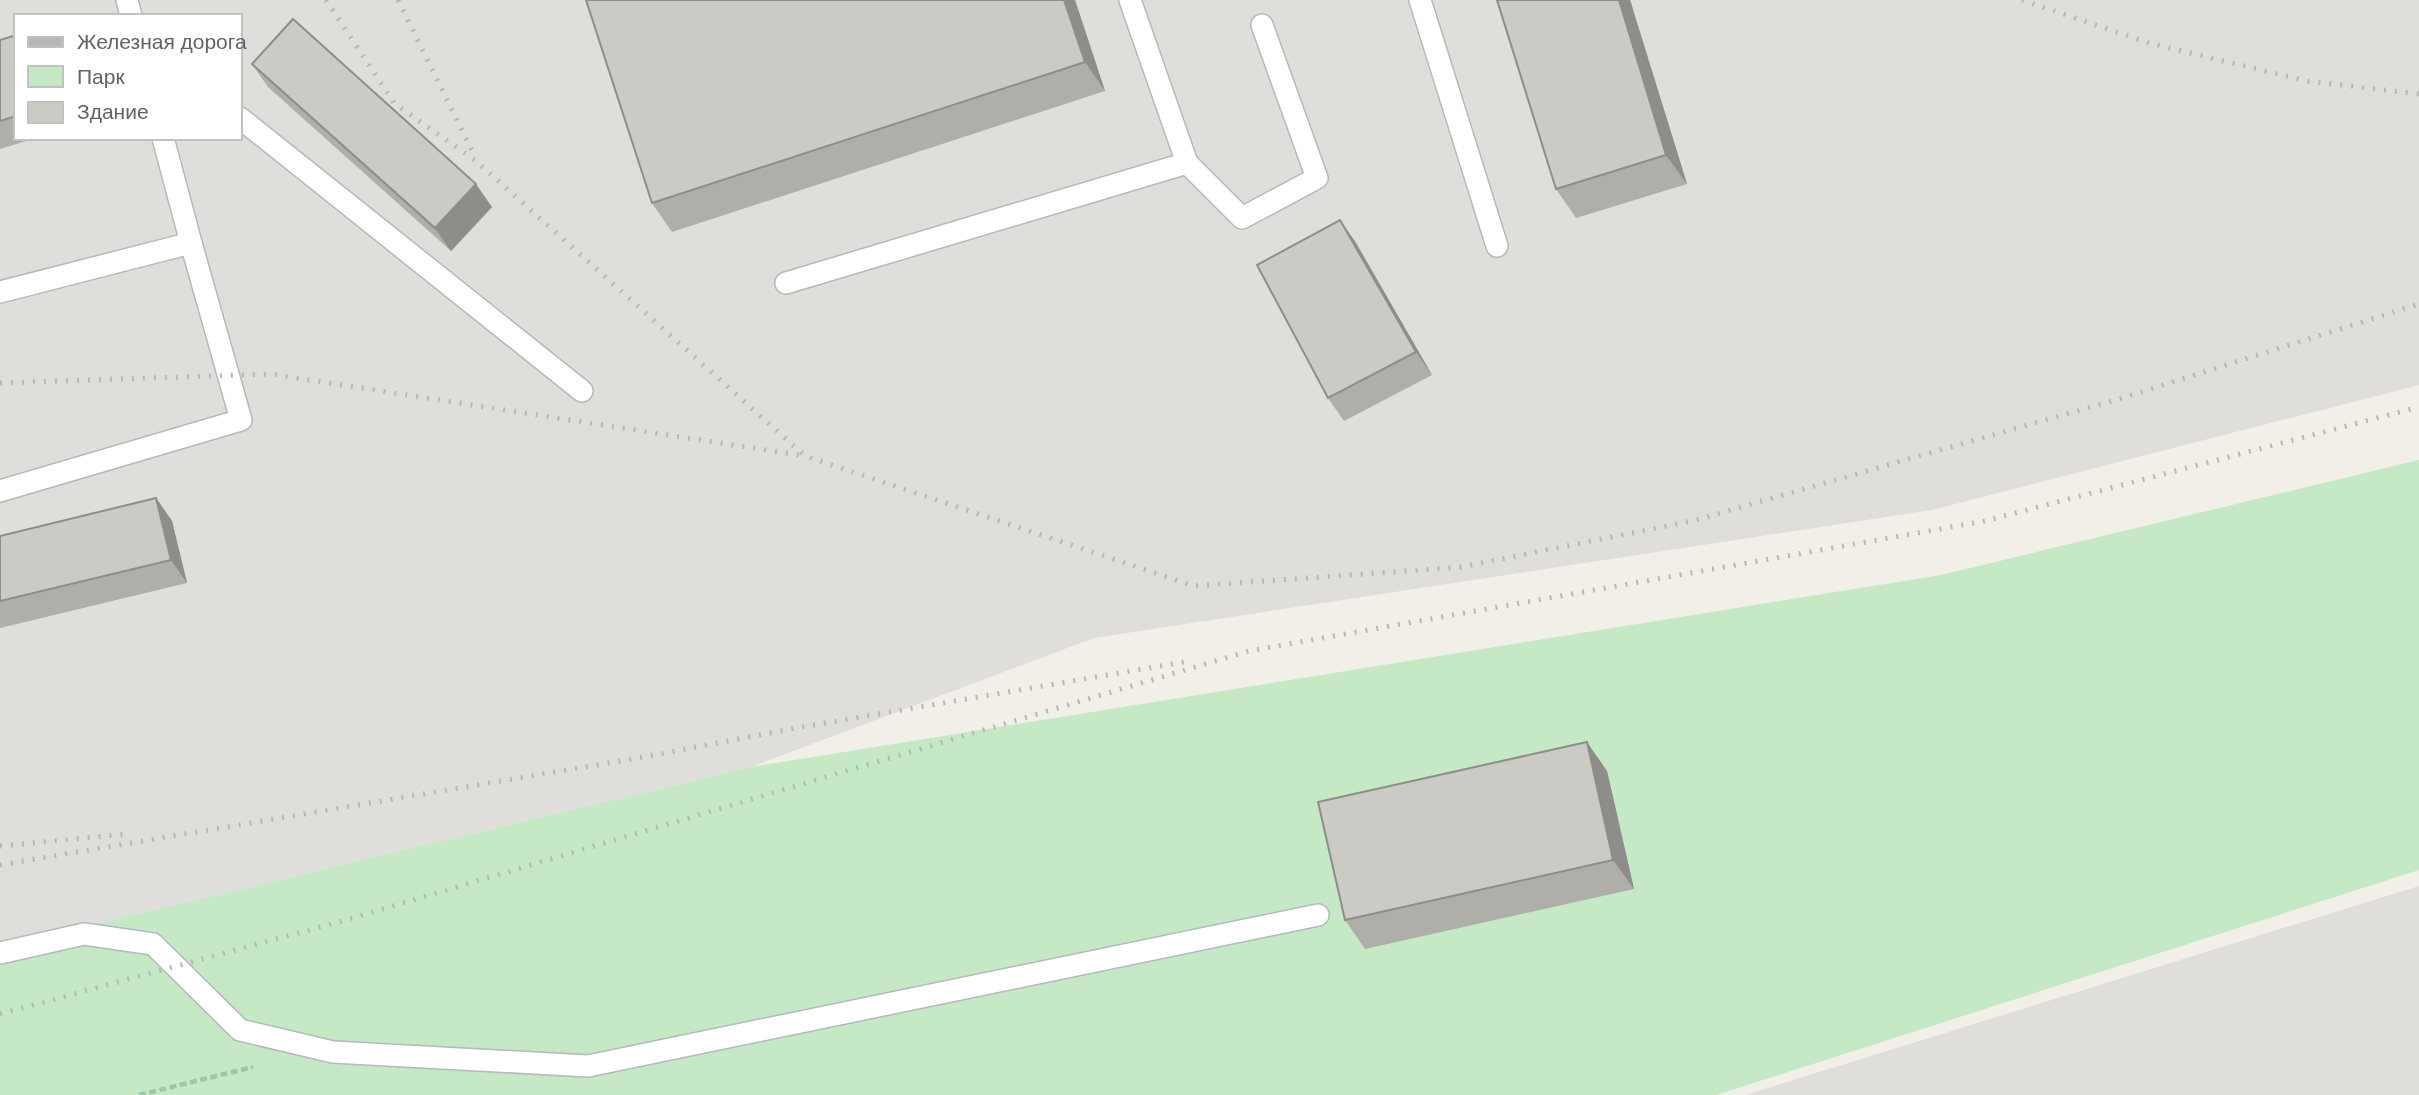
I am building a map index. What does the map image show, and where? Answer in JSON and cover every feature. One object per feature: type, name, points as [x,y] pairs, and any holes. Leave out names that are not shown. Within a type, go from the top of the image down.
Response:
[{"type":"lane","points":[[1130,0],[1187,163],[1242,218],[1317,178],[1262,25]]},
{"type":"lane","points":[[1420,0],[1497,246]]},
{"type":"lane","points":[[242,120],[582,391]]},
{"type":"lane","points":[[0,491],[241,421],[164,140]]},
{"type":"lane","points":[[786,283],[1187,163]]},
{"type":"lane","points":[[0,292],[191,243]]},
{"type":"lane","points":[[0,953],[84,934],[153,944],[240,1030],[333,1052],[588,1066],[1318,915]]},
{"type":"path","points":[[139,1095],[254,1067]]},
{"type":"shaded area","points":[[0,0],[2419,0],[2419,385],[1932,510],[1094,638],[751,767],[0,947]]},
{"type":"shaded area","points":[[2419,886],[2419,1095],[1745,1095]]},
{"type":"green space","points":[[2419,460],[2419,870],[1716,1095],[0,1095],[0,947],[751,767],[1941,575]]},
{"type":"building","points":[[586,0],[1064,0],[1085,62],[652,203]]},
{"type":"building","points":[[1497,0],[1619,0],[1666,155],[1556,189]]},
{"type":"building","points":[[293,19],[476,184],[435,228],[252,64]]},
{"type":"building","points":[[14,36],[14,117],[0,121],[0,40]]},
{"type":"building","points":[[1340,220],[1416,352],[1328,398],[1257,265]]},
{"type":"building","points":[[156,498],[171,560],[0,601],[0,536]]},
{"type":"building","points":[[1587,742],[1613,860],[1345,920],[1318,802]]},
{"type":"railway","points":[[326,0],[394,103],[476,161],[805,456],[1194,586],[1461,567],[1692,521],[2119,399],[2419,304]]},
{"type":"railway","points":[[398,0],[475,157]]},
{"type":"railway","points":[[2022,0],[2149,43],[2307,81],[2419,94]]},
{"type":"railway","points":[[0,383],[270,374],[805,456]]},
{"type":"railway","points":[[0,1014],[346,920],[1249,651],[1985,521],[2419,407]]},
{"type":"railway","points":[[0,865],[644,757],[796,728],[1184,662]]},
{"type":"railway","points":[[0,846],[126,834]]}]
